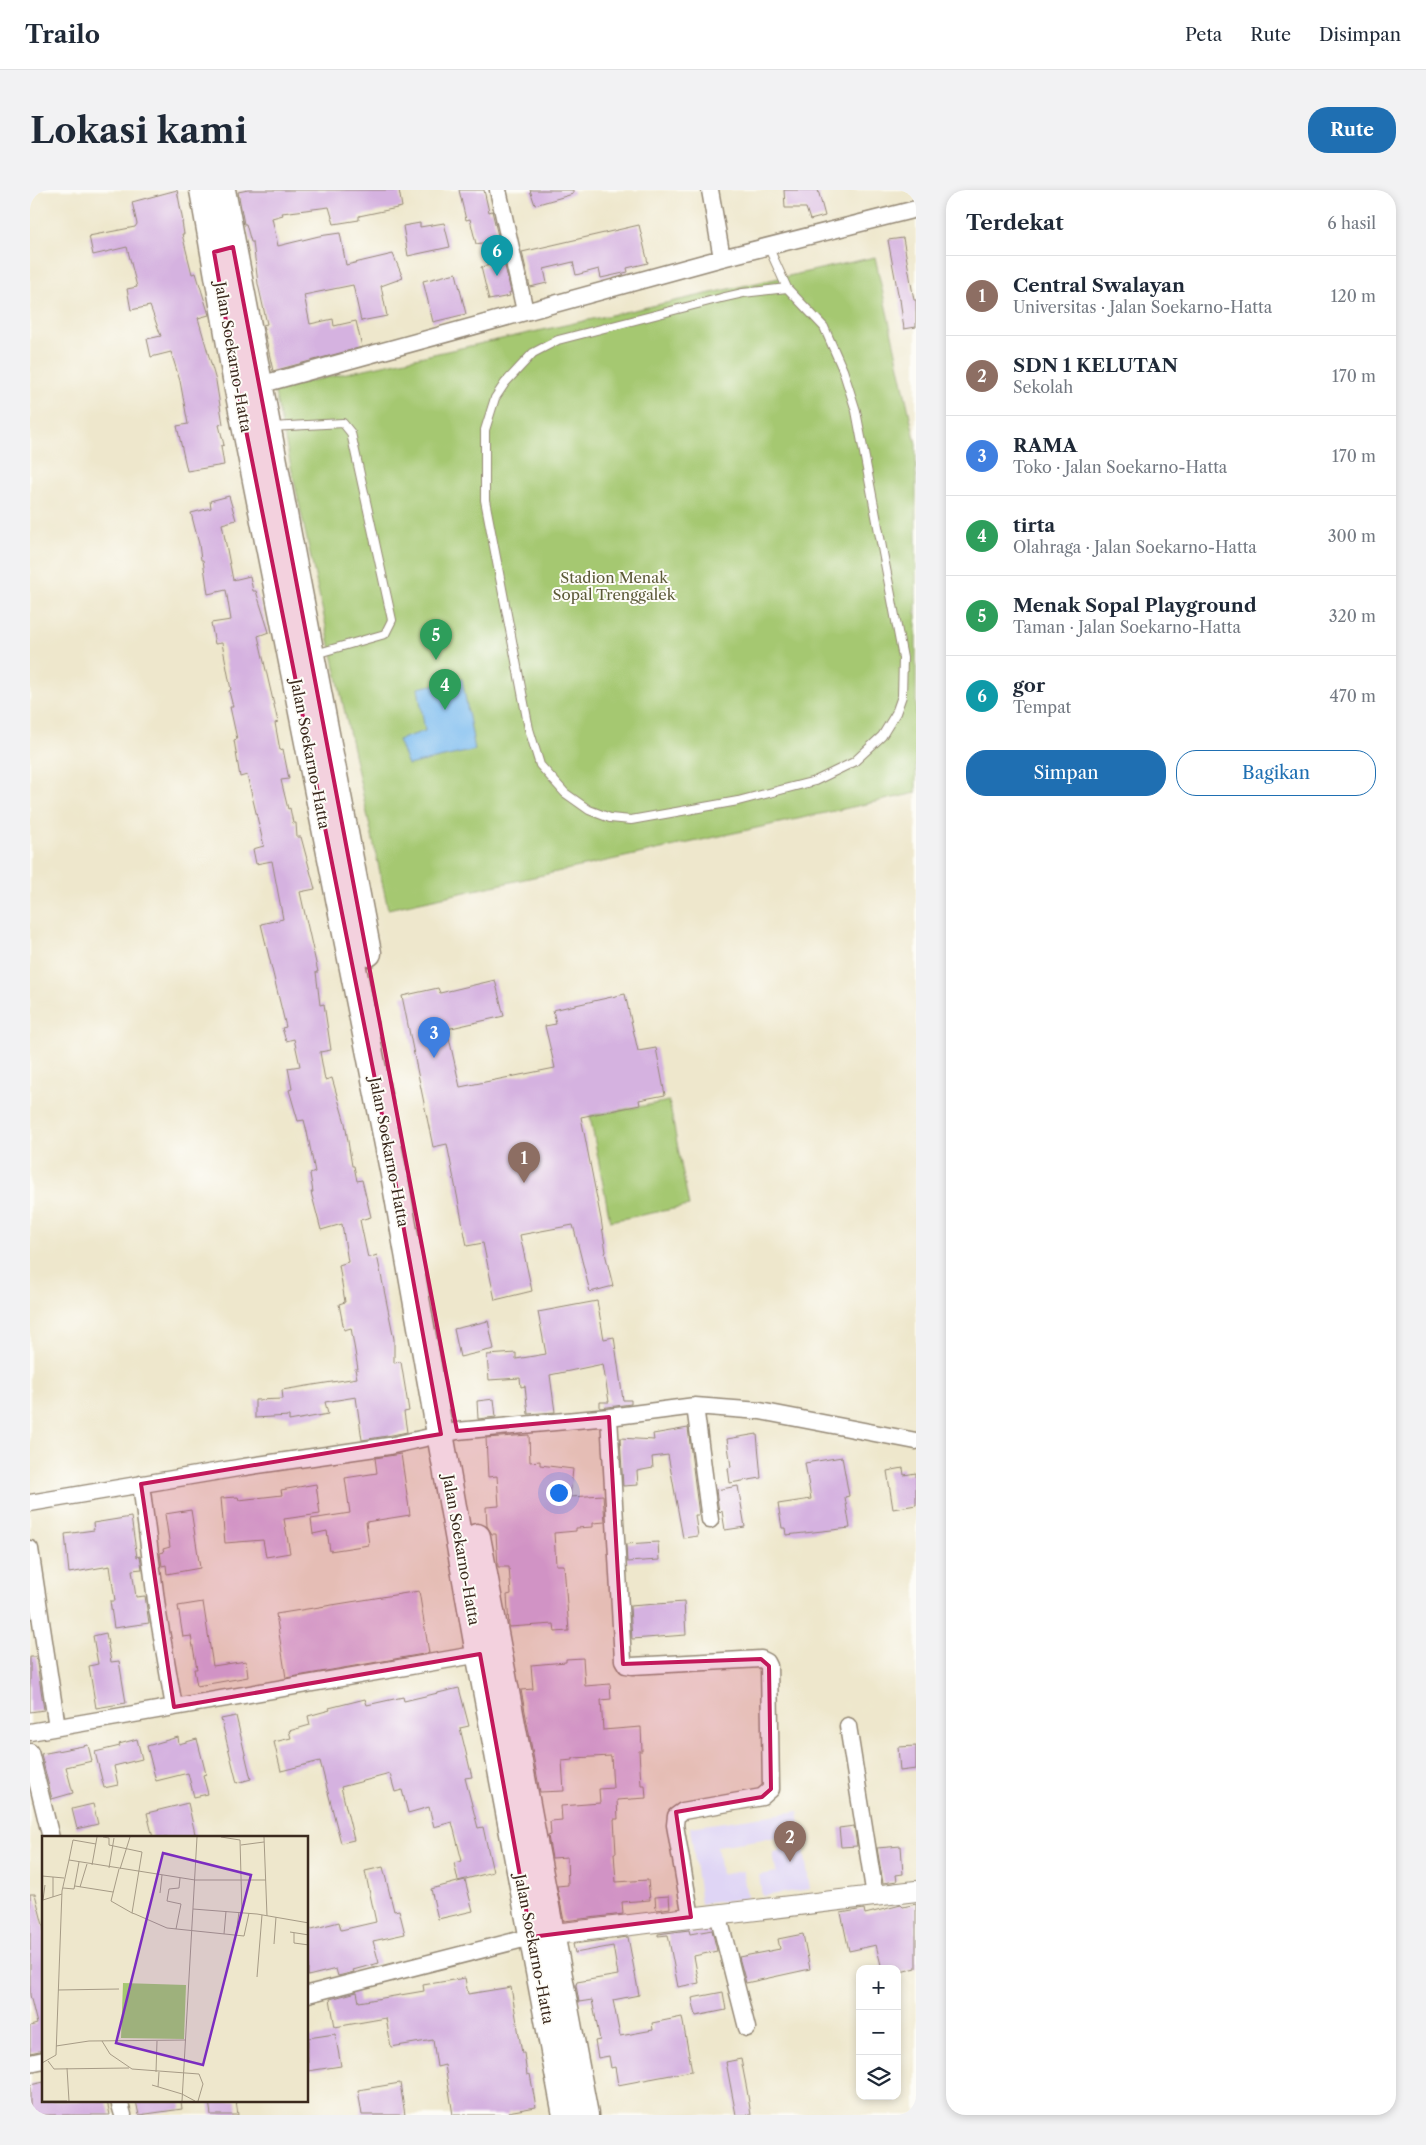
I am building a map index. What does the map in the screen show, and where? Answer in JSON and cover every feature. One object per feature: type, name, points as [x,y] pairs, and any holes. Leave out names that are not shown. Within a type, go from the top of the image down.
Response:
[{"type":"highway","name":"Jalan Soekarno-Hatta","points":[[203,190],[224,249]]},
{"type":"highway","name":"Jalan Soekarno-Hatta","points":[[222,190],[224,249],[248,388],[302,657],[449,1432],[541,1935],[566,2115]]},
{"type":"highway","name":"Jalan Soekarno-Hatta","points":[[541,1935],[585,2115]]},
{"type":"street","points":[[498,190],[525,311]]},
{"type":"street","points":[[710,190],[722,258]]},
{"type":"street","points":[[248,388],[722,258],[916,209]]},
{"type":"street","points":[[695,1406],[710,1520]]},
{"type":"street","points":[[30,1503],[359,1451],[449,1432],[608,1417],[695,1406],[769,1413],[916,1441]]},
{"type":"street","points":[[608,1417],[623,1660],[626,1665],[761,1659],[769,1666],[771,1789],[762,1797],[683,1811],[676,1816],[675,1825],[691,1917]]},
{"type":"street","points":[[141,1484],[157,1608],[174,1707]]},
{"type":"street","points":[[30,1549],[57,1727]]},
{"type":"street","points":[[30,1732],[489,1652]]},
{"type":"street","points":[[848,1726],[874,1896]]},
{"type":"street","points":[[30,1752],[51,1836]]},
{"type":"street","points":[[309,1994],[541,1935],[916,1891]]},
{"type":"street","points":[[718,1914],[747,2028]]},
{"type":"street","points":[[119,2102],[123,2115]]},
{"type":"lane","points":[[768,246],[787,288],[824,327],[843,370],[856,411],[903,658],[902,696],[896,712],[882,736],[854,762],[815,781],[738,801],[631,820],[610,818],[589,810],[565,793],[540,765],[535,752],[485,500],[486,430],[489,411],[494,398],[518,368],[533,353],[558,340],[736,295],[787,288]]},
{"type":"lane","points":[[256,429],[343,423],[351,433],[392,620],[385,634],[302,657]]},
{"type":"highlighted area","points":[[233,247],[457,1431],[609,1417],[623,1664],[761,1659],[769,1666],[771,1789],[762,1797],[676,1812],[691,1917],[531,1937],[480,1654],[174,1707],[141,1484],[441,1434],[395,1180],[238,390],[214,252]]},
{"type":"shaded area","points":[[798,1811],[810,1889],[762,1896],[759,1875],[776,1872],[773,1852],[780,1851],[778,1837],[717,1846],[721,1874],[743,1871],[747,1898],[701,1904],[690,1827]]},
{"type":"green space","name":"Stadion Menak Sopal Trenggalek","points":[[875,257],[916,444],[916,793],[388,909],[274,389]]},
{"type":"green space","points":[[669,1101],[689,1206],[610,1221],[590,1116]]},
{"type":"water","points":[[462,679],[475,750],[408,765],[398,740],[425,731],[418,688]]},
{"type":"building","points":[[177,190],[183,222],[184,234],[182,234],[192,274],[196,273],[209,315],[198,318],[216,381],[223,424],[219,425],[224,445],[221,446],[224,465],[187,471],[177,426],[188,424],[180,381],[171,352],[151,357],[147,339],[161,336],[150,306],[131,310],[127,289],[137,287],[127,247],[93,255],[89,236],[135,227],[137,224],[132,202]]},
{"type":"building","points":[[248,190],[399,190],[402,207],[359,216],[359,220],[334,224],[329,207],[282,213],[283,215],[272,218],[278,246],[340,233],[346,265],[393,254],[403,278],[381,286],[387,316],[361,321],[353,285],[304,295],[310,324],[333,319],[334,326],[356,321],[362,347],[273,371],[263,325],[267,324],[258,284],[253,242],[251,242],[246,224],[244,224],[238,192]]},
{"type":"building","points":[[459,190],[484,190],[489,212],[492,211],[499,240],[476,244],[470,219],[466,220]]},
{"type":"building","points":[[530,190],[573,190],[573,194],[535,205]]},
{"type":"building","points":[[784,190],[818,190],[825,216],[810,220],[806,208],[785,208]]},
{"type":"building","points":[[420,223],[420,227],[444,223],[450,247],[408,256],[403,226]]},
{"type":"building","points":[[639,225],[648,263],[627,268],[628,272],[601,278],[599,269],[576,275],[573,262],[544,269],[547,283],[530,287],[522,252]]},
{"type":"building","points":[[903,238],[914,300],[916,300],[916,327],[904,329],[888,240]]},
{"type":"building","points":[[504,262],[511,292],[509,293],[510,296],[489,300],[481,267]]},
{"type":"building","points":[[456,273],[466,314],[433,322],[423,281]]},
{"type":"building","points":[[229,496],[236,520],[222,524],[233,580],[250,576],[253,591],[256,591],[269,632],[258,636],[278,722],[275,723],[280,750],[283,749],[289,779],[281,780],[288,809],[290,808],[293,823],[296,823],[297,837],[301,837],[315,889],[300,892],[318,972],[316,972],[320,1005],[324,1004],[331,1050],[320,1052],[325,1080],[332,1078],[345,1123],[352,1166],[354,1166],[357,1181],[362,1180],[371,1217],[360,1220],[368,1258],[377,1255],[394,1339],[394,1363],[401,1362],[409,1411],[404,1412],[407,1432],[362,1440],[356,1397],[325,1402],[328,1414],[289,1421],[289,1416],[255,1418],[255,1400],[283,1399],[282,1390],[357,1378],[355,1369],[358,1369],[351,1328],[344,1330],[339,1304],[345,1302],[339,1265],[348,1262],[342,1224],[321,1230],[311,1192],[313,1192],[310,1174],[315,1172],[307,1132],[304,1120],[298,1121],[289,1090],[292,1089],[288,1068],[300,1066],[294,1039],[286,1041],[282,1028],[286,1027],[261,924],[283,919],[272,861],[256,864],[253,849],[264,846],[247,775],[240,777],[234,740],[237,739],[230,707],[233,707],[229,691],[231,690],[222,643],[215,644],[211,623],[231,620],[226,590],[208,594],[203,560],[201,560],[191,513],[211,508],[210,501]]},
{"type":"building","points":[[495,980],[504,1016],[447,1029],[460,1087],[555,1068],[545,1026],[556,1024],[553,1010],[625,994],[638,1051],[656,1048],[665,1095],[639,1100],[640,1105],[581,1117],[601,1219],[605,1253],[613,1286],[590,1292],[573,1225],[520,1235],[532,1291],[495,1300],[483,1243],[467,1246],[447,1144],[433,1147],[402,996],[438,988],[440,993]]},
{"type":"building","points":[[597,1301],[604,1339],[614,1337],[623,1400],[631,1400],[631,1404],[600,1408],[600,1402],[609,1402],[603,1364],[550,1375],[555,1412],[528,1414],[525,1386],[521,1387],[520,1378],[489,1380],[487,1355],[516,1353],[516,1359],[546,1354],[538,1312]]},
{"type":"building","points":[[488,1321],[494,1349],[460,1357],[454,1329]]},
{"type":"building","points":[[494,1399],[496,1417],[478,1419],[477,1401]]},
{"type":"building","points":[[688,1428],[699,1515],[695,1515],[698,1536],[683,1538],[668,1455],[652,1457],[653,1468],[637,1471],[638,1485],[623,1486],[620,1438],[654,1440],[653,1434]]},
{"type":"building","points":[[757,1434],[761,1478],[730,1483],[728,1468],[731,1467],[727,1439]]},
{"type":"building","points":[[529,1435],[530,1462],[540,1461],[540,1465],[573,1469],[570,1497],[603,1495],[605,1522],[593,1523],[593,1527],[576,1528],[576,1531],[554,1533],[556,1565],[564,1565],[569,1631],[555,1632],[554,1624],[509,1627],[507,1595],[511,1594],[509,1567],[498,1567],[496,1534],[492,1534],[487,1526],[486,1507],[499,1506],[497,1476],[488,1477],[486,1438]]},
{"type":"building","points":[[401,1454],[410,1515],[366,1522],[369,1545],[330,1551],[327,1531],[313,1534],[311,1519],[350,1513],[345,1478],[377,1473],[375,1458]]},
{"type":"building","points":[[842,1457],[849,1496],[845,1497],[850,1528],[786,1535],[785,1528],[782,1528],[778,1504],[811,1499],[805,1463]]},
{"type":"building","points":[[903,1468],[904,1475],[916,1473],[916,1505],[893,1509],[887,1471]]},
{"type":"building","points":[[316,1484],[320,1514],[284,1519],[290,1553],[266,1557],[263,1540],[225,1543],[221,1498],[238,1497],[239,1500],[282,1495],[281,1490]]},
{"type":"building","points":[[738,1486],[745,1527],[725,1530],[722,1511],[719,1512],[716,1490]]},
{"type":"building","points":[[191,1510],[200,1568],[167,1574],[166,1565],[162,1566],[160,1553],[164,1552],[163,1549],[170,1547],[165,1514]]},
{"type":"building","points":[[131,1517],[137,1557],[140,1556],[142,1569],[132,1570],[136,1597],[145,1596],[149,1623],[114,1628],[110,1601],[115,1601],[110,1566],[69,1573],[65,1534],[94,1530],[93,1523]]},
{"type":"building","points":[[658,1542],[659,1560],[627,1562],[626,1544]]},
{"type":"building","points":[[419,1591],[429,1653],[286,1678],[276,1614]]},
{"type":"building","points":[[203,1602],[213,1666],[246,1661],[248,1677],[197,1686],[194,1669],[197,1669],[191,1636],[183,1637],[178,1606]]},
{"type":"building","points":[[684,1602],[686,1635],[632,1639],[630,1606]]},
{"type":"building","points":[[106,1633],[111,1662],[119,1661],[126,1703],[96,1708],[89,1666],[98,1664],[93,1636]]},
{"type":"building","points":[[30,1657],[36,1657],[44,1710],[30,1712]]},
{"type":"building","points":[[583,1658],[585,1686],[610,1684],[611,1699],[601,1700],[603,1730],[641,1727],[642,1751],[639,1751],[641,1785],[645,1785],[646,1798],[617,1800],[618,1819],[614,1819],[616,1853],[614,1853],[616,1882],[648,1880],[650,1900],[622,1902],[623,1914],[564,1921],[557,1886],[568,1885],[567,1857],[552,1858],[548,1836],[551,1835],[550,1821],[562,1820],[561,1806],[600,1803],[599,1789],[613,1788],[611,1756],[573,1758],[573,1760],[562,1761],[564,1791],[540,1792],[521,1690],[533,1689],[531,1665],[566,1662],[566,1659]]},
{"type":"building","points":[[459,1688],[469,1726],[460,1728],[472,1777],[465,1778],[478,1828],[483,1827],[493,1872],[458,1881],[454,1863],[462,1861],[452,1822],[434,1827],[429,1807],[408,1813],[402,1790],[395,1792],[390,1774],[341,1787],[354,1840],[341,1843],[320,1761],[281,1771],[274,1742],[291,1738],[289,1731],[310,1725],[308,1716],[330,1710],[329,1708],[365,1699],[367,1705],[403,1697],[404,1701]]},
{"type":"building","points":[[236,1716],[251,1779],[237,1783],[221,1719]]},
{"type":"building","points":[[178,1737],[179,1744],[197,1739],[206,1774],[203,1775],[208,1794],[194,1797],[188,1773],[156,1781],[147,1746]]},
{"type":"building","points":[[137,1739],[142,1759],[114,1766],[118,1785],[104,1788],[95,1752],[120,1746],[119,1744]]},
{"type":"building","points":[[88,1745],[92,1761],[66,1767],[73,1793],[52,1799],[41,1754]]},
{"type":"building","points":[[916,1746],[916,1769],[900,1771],[898,1747]]},
{"type":"building","points":[[188,1803],[196,1836],[153,1836],[147,1813]]},
{"type":"building","points":[[93,1804],[98,1824],[77,1829],[72,1809]]},
{"type":"building","points":[[854,1826],[857,1846],[841,1847],[839,1828]]},
{"type":"building","points":[[901,1846],[903,1874],[896,1875],[897,1881],[883,1883],[877,1848]]},
{"type":"building","points":[[383,1867],[394,1911],[399,1910],[405,1934],[373,1941],[379,1963],[338,1976],[336,1969],[309,1976],[309,1930],[339,1922],[341,1930],[376,1922],[365,1871]]},
{"type":"building","points":[[465,1880],[473,1911],[438,1919],[431,1889]]},
{"type":"building","points":[[30,1894],[35,1894],[42,1921],[42,2050],[30,2053],[30,2026],[37,2024],[30,1995]]},
{"type":"building","points":[[669,1896],[670,1908],[656,1910],[655,1897]]},
{"type":"building","points":[[916,1904],[916,1968],[901,1972],[901,1965],[881,1965],[876,1945],[849,1951],[841,1913],[864,1909],[865,1914],[901,1905],[903,1907]]},
{"type":"building","points":[[689,1930],[690,1934],[712,1930],[717,1951],[694,1956],[699,1983],[678,1987],[668,1935],[658,1936],[658,1934]]},
{"type":"building","points":[[803,1934],[810,1969],[746,1983],[739,1957],[780,1949],[778,1939]]},
{"type":"building","points":[[628,1937],[639,1995],[613,2000],[620,2036],[653,2030],[652,2023],[682,2017],[692,2071],[618,2085],[615,2067],[611,2068],[609,2056],[598,2058],[595,2041],[600,2040],[592,2000],[579,2002],[576,1985],[577,1982],[618,1975],[613,1946],[575,1953],[573,1944]]},
{"type":"building","points":[[465,1978],[468,1994],[511,1987],[522,2053],[524,2053],[527,2075],[530,2074],[536,2107],[508,2112],[508,2115],[453,2115],[445,2065],[437,2067],[433,2040],[391,2047],[386,2018],[335,2027],[330,1999],[357,1992],[359,2002],[424,1991],[423,1985]]},
{"type":"building","points":[[723,1992],[726,2010],[696,2016],[692,1998]]},
{"type":"building","points":[[335,2034],[341,2066],[309,2071],[309,2038]]},
{"type":"building","points":[[741,2059],[751,2115],[736,2115],[726,2062]]},
{"type":"building","points":[[42,2082],[42,2102],[107,2102],[110,2115],[30,2115],[30,2085]]},
{"type":"building","points":[[400,2083],[405,2115],[362,2115],[358,2090]]},
{"type":"building","points":[[136,2102],[181,2102],[182,2109],[139,2115]]},
{"type":"building","points":[[209,2102],[236,2102],[238,2115],[211,2115]]},
{"type":"place","name":"gor","points":[[497,276]]},
{"type":"place","name":"Menak Sopal Playground","points":[[436,660]]},
{"type":"place","name":"tirta","points":[[445,710]]},
{"type":"place","name":"RAMA","points":[[434,1058]]},
{"type":"place","name":"Central Swalayan","points":[[524,1183]]},
{"type":"place","name":"SDN 1 KELUTAN","points":[[790,1862]]}]
